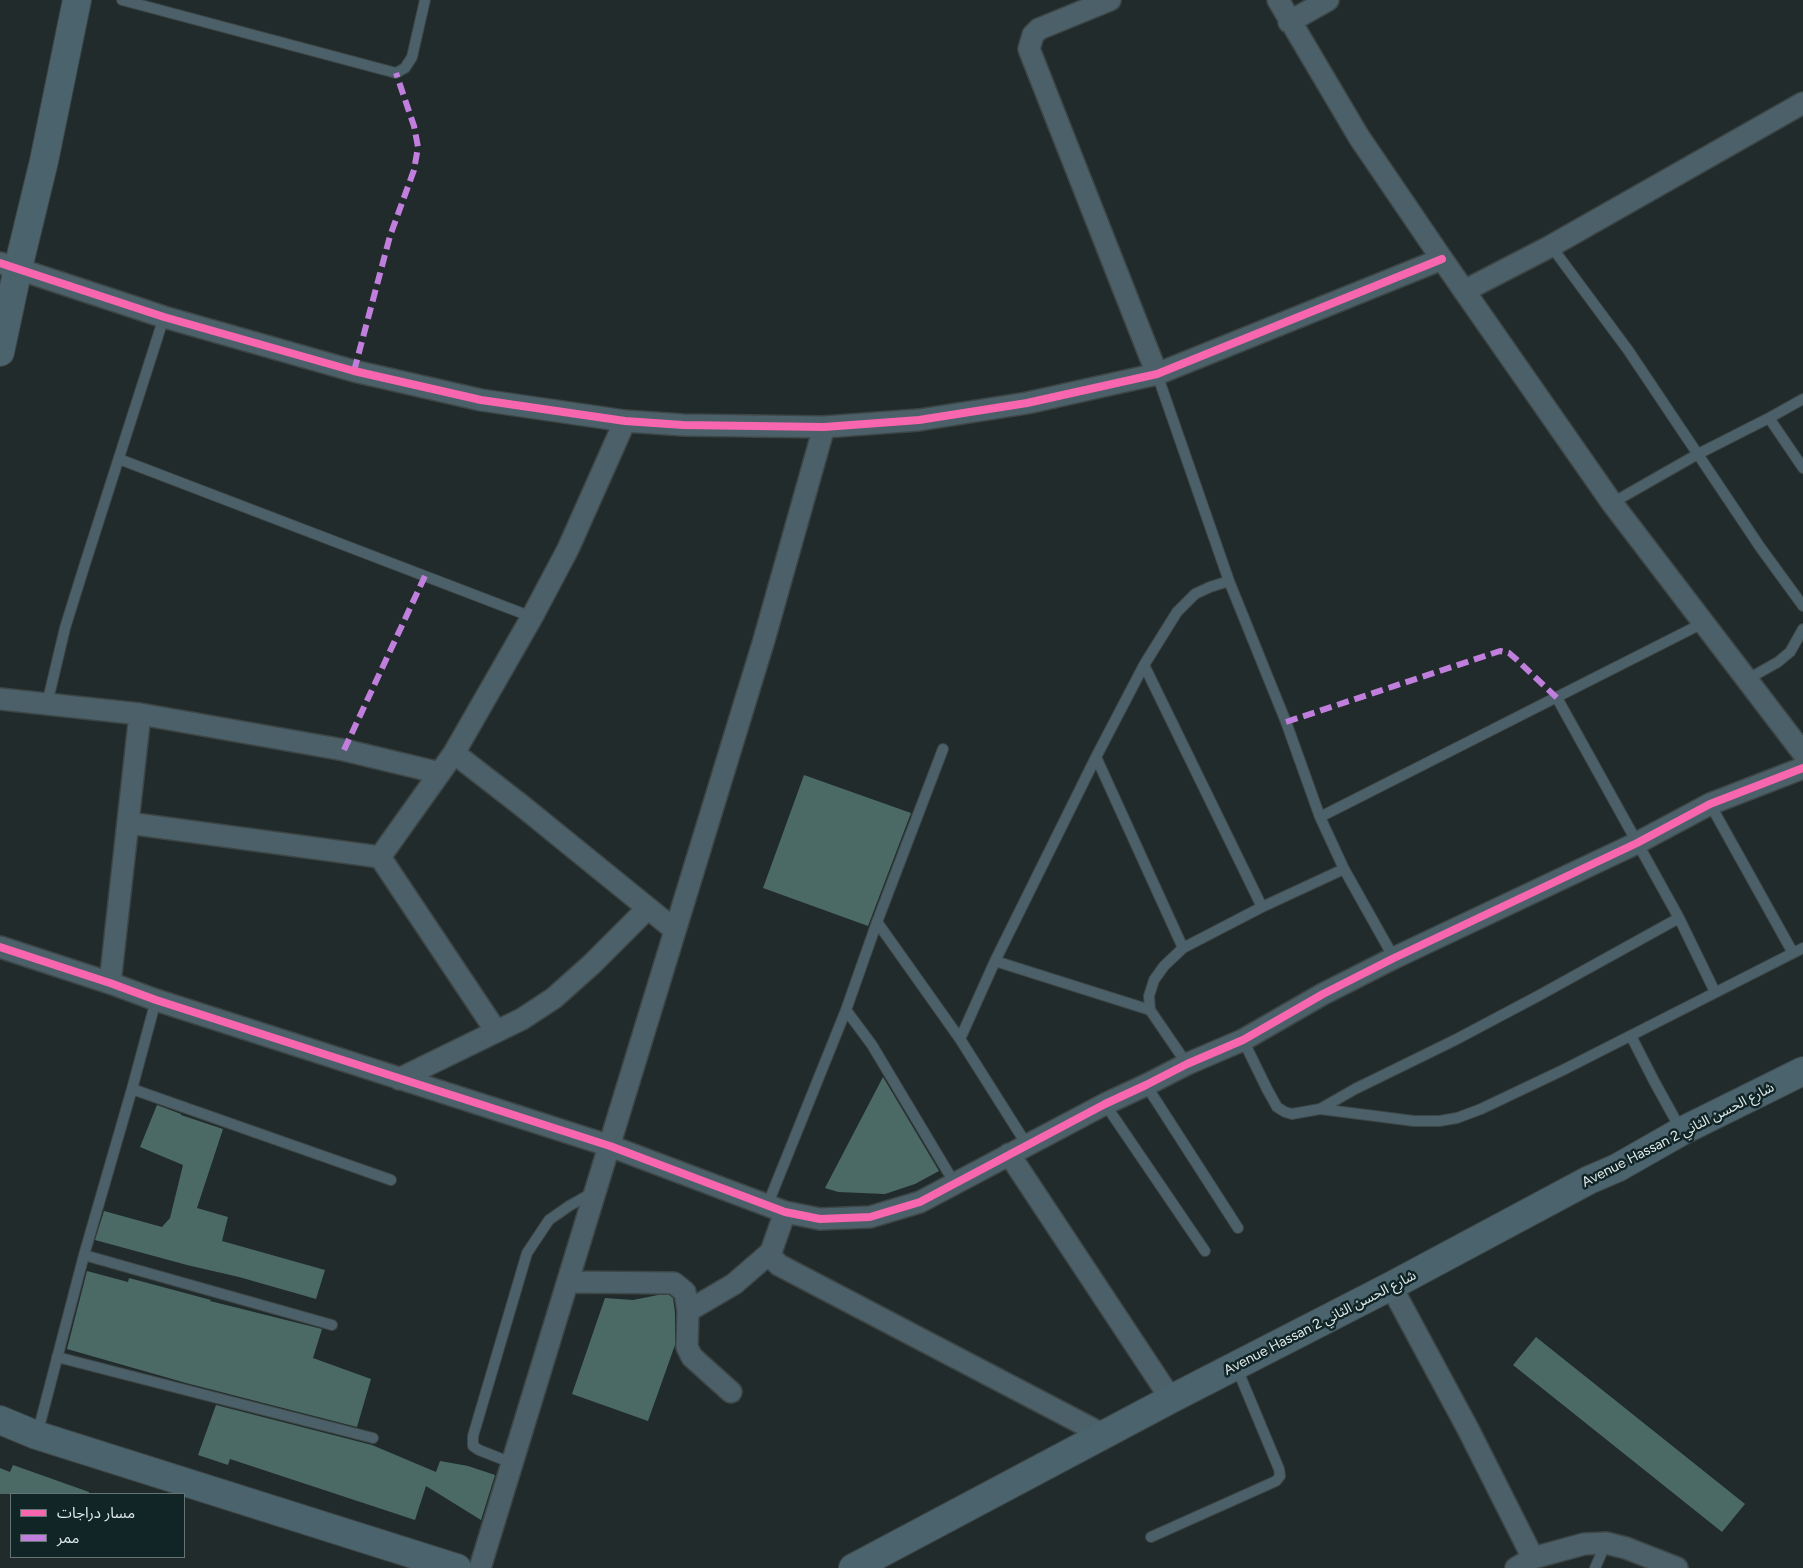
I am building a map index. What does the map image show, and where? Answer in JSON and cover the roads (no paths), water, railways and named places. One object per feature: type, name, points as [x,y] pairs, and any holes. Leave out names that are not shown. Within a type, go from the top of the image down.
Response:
[{"type":"main road","points":[[0,352],[9,265],[44,161],[77,0]]},
{"type":"main road","name":"Avenue Hassan 2 شارع الحسن الثاني","points":[[853,1568],[1589,1180],[1617,1168],[1682,1131],[1798,1075]]},
{"type":"main road","points":[[0,1420],[36,1435],[457,1568]]},
{"type":"street","points":[[1110,0],[1039,29],[1033,35],[1028,49],[1157,374]]},
{"type":"street","points":[[1278,0],[1289,22],[1359,137],[1612,503],[1705,622],[1746,680],[1800,742]]},
{"type":"street","points":[[1289,22],[1328,0]]},
{"type":"street","points":[[1464,291],[1551,246],[1803,103]]},
{"type":"street","points":[[9,265],[164,317],[354,371],[482,400],[625,421],[682,425],[824,427],[919,420],[1027,403],[1157,374],[1442,259]]},
{"type":"street","points":[[380,857],[454,753],[532,617],[568,549],[625,421]]},
{"type":"street","points":[[480,1568],[764,640],[824,427]]},
{"type":"street","points":[[0,699],[140,714],[344,750],[440,773]]},
{"type":"street","points":[[110,983],[140,714]]},
{"type":"street","points":[[454,753],[676,930]]},
{"type":"street","points":[[0,946],[156,1000],[610,1146],[776,1209],[820,1219],[870,1218],[920,1202],[1105,1104],[1146,1086],[1187,1064],[1243,1040],[1323,994],[1394,958],[1637,843],[1710,804],[1803,768]]},
{"type":"street","points":[[128,823],[380,857],[496,1032]]},
{"type":"street","points":[[399,1079],[522,1019],[554,998],[592,964],[648,908]]},
{"type":"street","points":[[1018,1150],[1171,1399]]},
{"type":"street","points":[[776,1209],[771,1252],[779,1266],[1104,1435]]},
{"type":"street","points":[[688,1311],[734,1284],[771,1252]]},
{"type":"street","points":[[568,1282],[674,1283],[685,1292],[688,1311],[687,1347],[692,1357],[731,1392]]},
{"type":"street","points":[[1391,1286],[1468,1430],[1524,1563],[1584,1544],[1606,1543],[1626,1548],[1677,1568]]},
{"type":"lane","points":[[122,0],[396,73],[405,68],[412,57],[425,0]]},
{"type":"lane","points":[[1551,246],[1628,350],[1760,547],[1803,606]]},
{"type":"lane","points":[[47,704],[65,628],[164,317]]},
{"type":"lane","points":[[1157,374],[1229,581],[1286,722],[1320,816],[1344,869],[1394,958]]},
{"type":"lane","points":[[1612,503],[1698,454],[1803,399]]},
{"type":"lane","points":[[1769,418],[1803,468]]},
{"type":"lane","points":[[118,458],[532,617]]},
{"type":"lane","points":[[960,1039],[995,961],[1096,757],[1144,665],[1177,612],[1195,594],[1229,581]]},
{"type":"lane","points":[[1320,816],[1705,622]]},
{"type":"lane","points":[[1746,680],[1778,662],[1790,652],[1803,629]]},
{"type":"lane","points":[[1144,665],[1262,907]]},
{"type":"lane","points":[[1556,698],[1679,918],[1715,992]]},
{"type":"lane","points":[[776,1209],[877,922],[943,749]]},
{"type":"lane","points":[[1096,757],[1184,948]]},
{"type":"lane","points":[[1710,804],[1793,953]]},
{"type":"lane","points":[[1187,1064],[1150,1010],[1149,996],[1154,980],[1164,966],[1184,948],[1262,907],[1344,869]]},
{"type":"lane","points":[[1320,1109],[1355,1089],[1455,1040],[1538,996],[1679,918]]},
{"type":"lane","points":[[877,922],[960,1039],[1018,1150]]},
{"type":"lane","points":[[1243,1040],[1267,1090],[1277,1107],[1285,1112],[1292,1114],[1320,1109],[1414,1120],[1457,1118],[1482,1109],[1563,1070],[1803,948]]},
{"type":"lane","points":[[995,961],[1150,1010]]},
{"type":"lane","points":[[36,1435],[84,1255],[156,1000]]},
{"type":"lane","points":[[846,1010],[872,1045],[955,1184]]},
{"type":"lane","points":[[1631,1036],[1682,1131]]},
{"type":"lane","points":[[1146,1086],[1238,1228]]},
{"type":"lane","points":[[132,1090],[391,1180]]},
{"type":"lane","points":[[1105,1104],[1205,1252]]},
{"type":"lane","points":[[512,1463],[479,1450],[474,1446],[473,1436],[527,1253],[549,1220],[596,1190]]},
{"type":"lane","points":[[84,1255],[332,1325]]},
{"type":"lane","points":[[57,1357],[373,1438]]},
{"type":"lane","points":[[1152,1537],[1276,1481],[1280,1476],[1279,1469],[1236,1366]]},
{"type":"lane","points":[[1595,1568],[1606,1543]]}]
